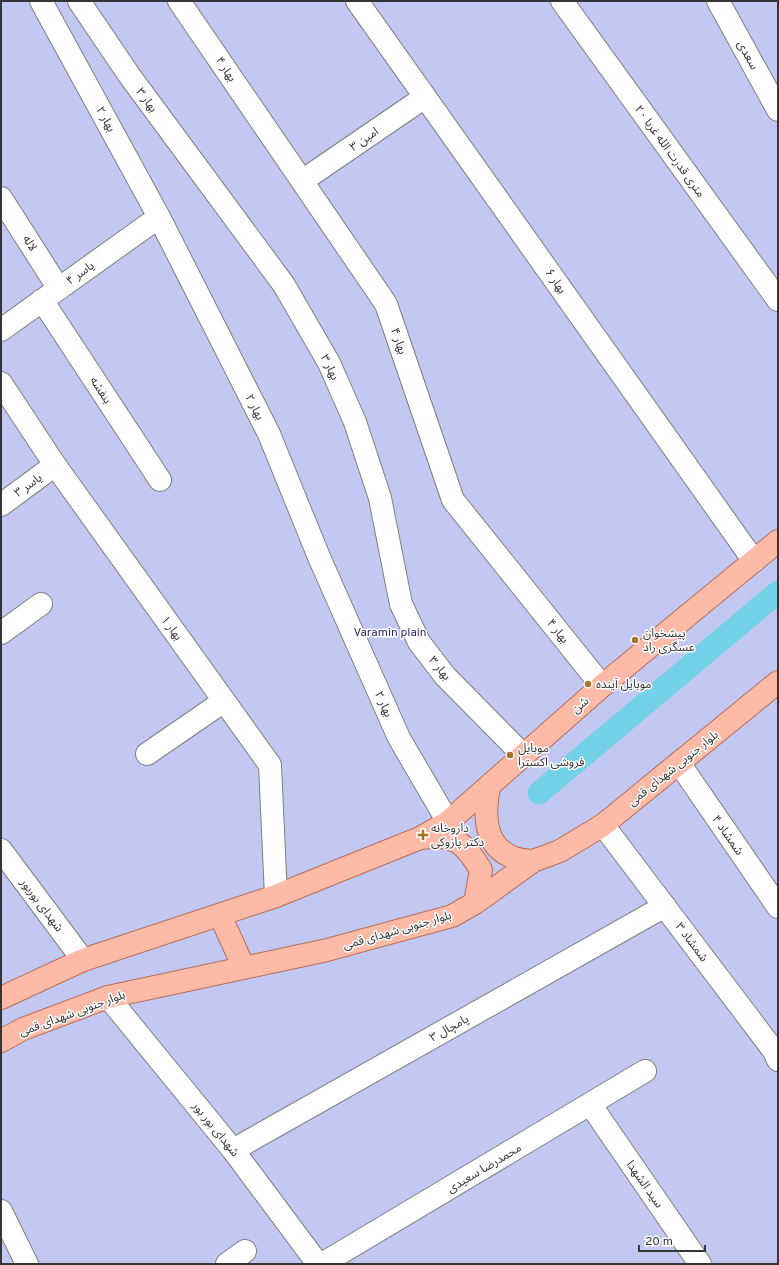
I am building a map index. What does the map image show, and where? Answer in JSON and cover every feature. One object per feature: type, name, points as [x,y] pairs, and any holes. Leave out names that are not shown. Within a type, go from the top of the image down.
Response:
[{"type":"main road","name":"شن","points":[[420,838],[448,822],[602,686],[778,541]]},
{"type":"main road","name":"بلوار جنوبی شهدای قمی","points":[[1,1040],[23,1029],[108,998],[327,950],[452,916],[475,904],[533,861],[560,851],[603,825],[777,685]]},
{"type":"main road","points":[[489,787],[486,803],[486,819],[489,834],[497,848],[512,857],[533,861]]},
{"type":"main road","points":[[1,998],[83,960],[276,896],[420,838],[438,836],[454,839],[465,846],[480,870],[475,904]]},
{"type":"main road","points":[[220,915],[244,968]]},
{"type":"street","name":"بهار ۲","points":[[41,1],[159,217],[269,434],[318,557],[399,738],[448,822]]},
{"type":"street","name":"بهار ۳","points":[[79,1],[128,75],[284,285],[329,363],[355,422],[380,498],[401,604],[419,642],[445,676],[523,755]]},
{"type":"street","name":"بهار ۴","points":[[179,1],[386,304],[453,500],[602,686]]},
{"type":"street","name":"بهار ۶","points":[[357,1],[754,561]]},
{"type":"street","name":"۲۰ متری قدرت الله غربا","points":[[562,1],[778,300]]},
{"type":"street","name":"سعدی","points":[[718,1],[778,110]]},
{"type":"street","name":"امین ۳","points":[[302,181],[425,96]]},
{"type":"street","name":"لاله","points":[[1,198],[50,294]]},
{"type":"street","name":"یاسر ۴","points":[[1,330],[159,217]]},
{"type":"street","name":"بنفشه","points":[[50,294],[160,480]]},
{"type":"street","name":"بهار ۱","points":[[1,383],[55,465],[270,765],[276,896]]},
{"type":"street","name":"یاسر ۳","points":[[1,505],[55,465]]},
{"type":"street","points":[[1,633],[41,604]]},
{"type":"street","points":[[147,754],[224,701]]},
{"type":"street","name":"شمشاد ۴","points":[[679,763],[778,907]]},
{"type":"street","name":"شمشاد ۳","points":[[603,825],[777,1053]]},
{"type":"street","name":"شهدای بوربور","points":[[1,850],[83,960]]},
{"type":"street","name":"پامچال ۳","points":[[233,1150],[665,906]]},
{"type":"street","name":"شهدای بور بور","points":[[108,998],[233,1150],[318,1264]]},
{"type":"street","name":"محمدرضا سعیدی","points":[[322,1264],[645,1071]]},
{"type":"street","name":"سید الشهدا","points":[[590,1104],[700,1264]]},
{"type":"street","points":[[1,1211],[27,1264]]},
{"type":"street","points":[[227,1264],[245,1251]]},
{"type":"green space","name":"Varamin plain","points":[[1,1],[778,1],[778,1264],[1,1264]]},
{"type":"waterway","points":[[539,793],[778,592]]},
{"type":"place","name":"پیشخوان عسگری راد","points":[[635,640]]},
{"type":"place","name":"موبایل آینده","points":[[588,684]]},
{"type":"place","name":"موبایل فروشی اکسترا","points":[[510,755]]},
{"type":"place","name":"داروخانه دکتر پازوکی","points":[[423,835]]}]
